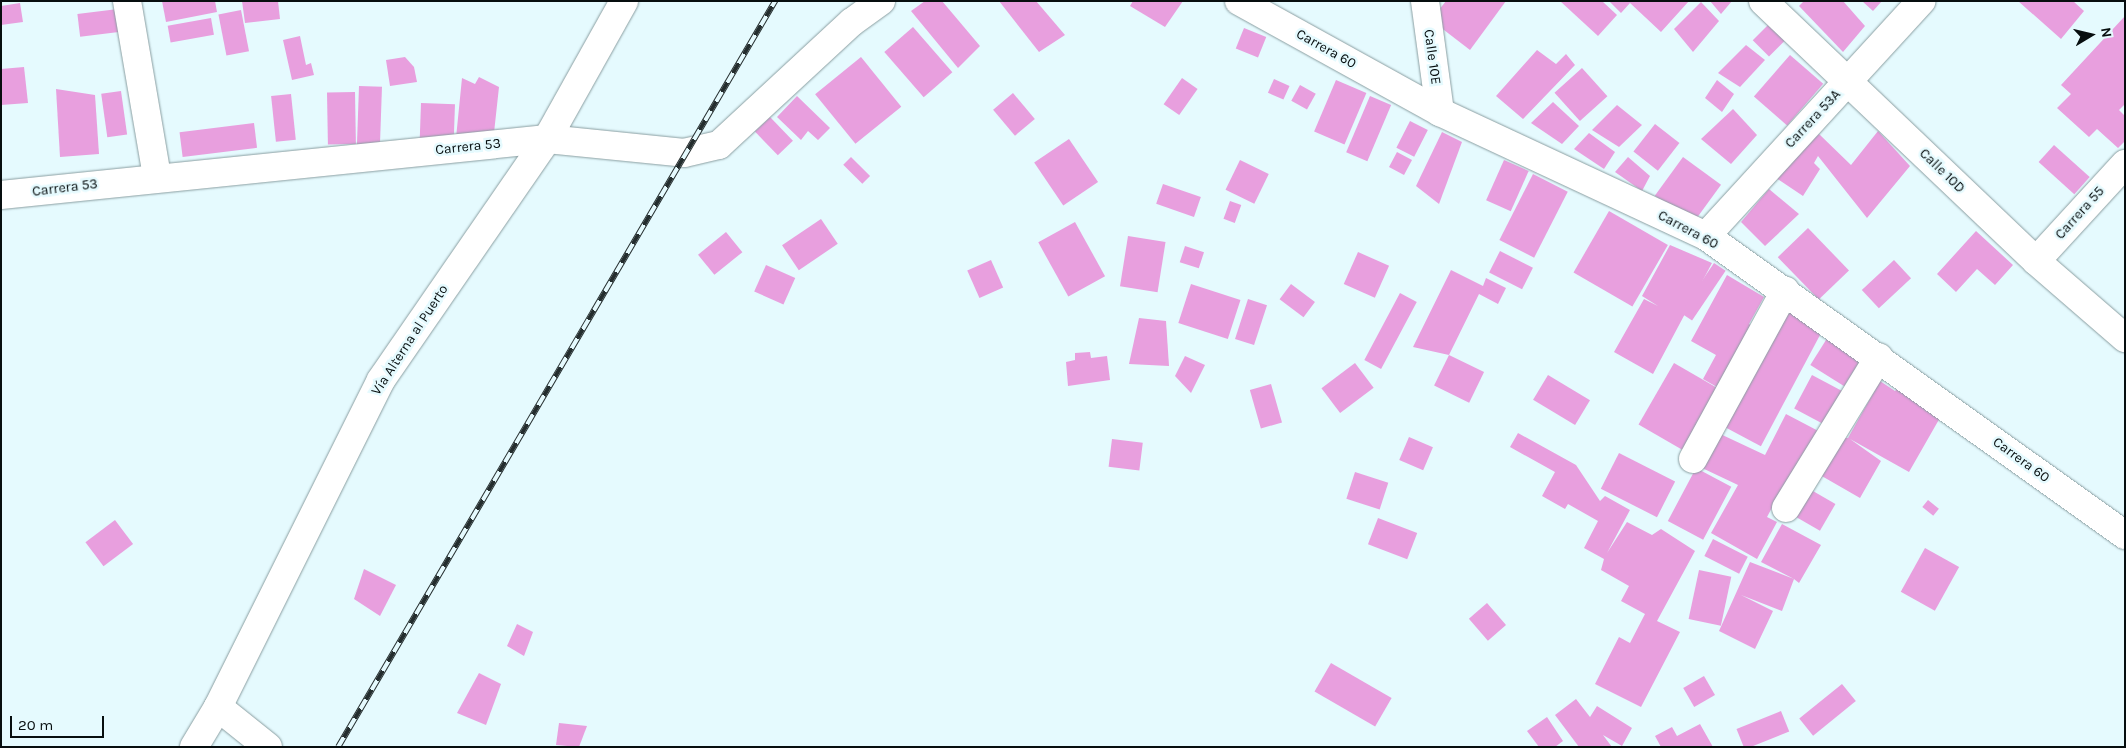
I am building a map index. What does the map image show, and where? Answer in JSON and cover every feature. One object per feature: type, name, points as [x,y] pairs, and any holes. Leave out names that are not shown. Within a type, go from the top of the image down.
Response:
[{"type":"street","points":[[126,1],[157,177]]},
{"type":"street","name":"Vía Alterna al Puerto","points":[[194,747],[218,707],[381,380],[547,139],[624,1]]},
{"type":"street","name":"Carrera 53","points":[[1,195],[157,177],[547,139],[684,153],[719,145],[852,22],[881,1]]},
{"type":"street","name":"Carrera 60","points":[[1239,1],[1440,112],[1706,236],[1879,357],[2125,536]]},
{"type":"street","name":"Calle 10E","points":[[1425,1],[1440,112]]},
{"type":"street","name":"Calle 10D","points":[[1763,1],[2036,261],[2125,338]]},
{"type":"street","name":"Carrera 53A","points":[[1706,236],[1921,1]]},
{"type":"street","name":"Carrera 55","points":[[2036,261],[2125,164]]},
{"type":"street","points":[[1693,459],[1785,291]]},
{"type":"street","points":[[1786,508],[1879,357]]},
{"type":"street","points":[[218,707],[268,747]]},
{"type":"building","points":[[162,1],[215,1],[217,12],[166,22]]},
{"type":"building","points":[[242,1],[278,1],[280,19],[245,23]]},
{"type":"building","points":[[925,1],[942,1],[980,46],[958,68],[911,11]]},
{"type":"building","points":[[999,1],[1036,1],[1065,35],[1039,52]]},
{"type":"building","points":[[1133,1],[1183,1],[1165,27],[1130,6]]},
{"type":"building","points":[[1446,1],[1506,1],[1470,50],[1431,20]]},
{"type":"building","points":[[1560,1],[1602,1],[1617,15],[1598,36]]},
{"type":"building","points":[[1609,1],[1689,1],[1661,32],[1630,3],[1621,13]]},
{"type":"building","points":[[1710,1],[1732,1],[1721,14]]},
{"type":"building","points":[[1804,1],[1843,1],[1865,26],[1843,52],[1799,6]]},
{"type":"building","points":[[1862,1],[1882,1],[1873,11]]},
{"type":"building","points":[[2018,1],[2073,1],[2084,11],[2061,39]]},
{"type":"building","points":[[1701,2],[1719,21],[1693,52],[1674,29]]},
{"type":"building","points":[[20,3],[23,22],[1,25],[1,6]]},
{"type":"building","points":[[126,8],[129,31],[80,37],[77,14]]},
{"type":"building","points":[[241,10],[249,51],[226,56],[218,14]]},
{"type":"building","points":[[2125,16],[2125,104],[2119,110],[2125,116],[2125,141],[2118,148],[2097,129],[2089,137],[2057,108],[2071,94],[2061,85]]},
{"type":"building","points":[[211,18],[214,35],[171,42],[168,26]]},
{"type":"building","points":[[1769,24],[1785,40],[1769,57],[1753,40]]},
{"type":"building","points":[[913,27],[952,72],[924,97],[884,52]]},
{"type":"building","points":[[1244,28],[1266,37],[1258,57],[1236,48]]},
{"type":"building","points":[[300,36],[306,65],[311,63],[314,75],[292,80],[283,40]]},
{"type":"building","points":[[1746,45],[1765,60],[1740,87],[1718,73]]},
{"type":"building","points":[[1537,50],[1556,64],[1566,54],[1575,65],[1523,119],[1496,96]]},
{"type":"building","points":[[1790,55],[1823,84],[1787,125],[1754,97]]},
{"type":"building","points":[[405,57],[414,67],[417,82],[390,86],[386,60]]},
{"type":"building","points":[[861,57],[901,107],[855,144],[815,94]]},
{"type":"building","points":[[24,67],[28,103],[1,105],[1,69]]},
{"type":"building","points":[[1582,68],[1607,96],[1580,121],[1555,93]]},
{"type":"building","points":[[479,77],[499,87],[493,142],[456,138],[462,78],[475,84]]},
{"type":"building","points":[[1182,78],[1198,89],[1179,115],[1164,104]]},
{"type":"building","points":[[1274,79],[1290,86],[1283,100],[1268,93]]},
{"type":"building","points":[[1336,80],[1366,93],[1344,144],[1314,132]]},
{"type":"building","points":[[1717,80],[1734,94],[1722,112],[1705,98]]},
{"type":"building","points":[[1300,85],[1316,94],[1307,109],[1291,101]]},
{"type":"building","points":[[359,86],[382,87],[380,149],[357,148]]},
{"type":"building","points":[[56,89],[95,95],[99,154],[60,157]]},
{"type":"building","points":[[121,91],[127,135],[107,137],[101,94]]},
{"type":"building","points":[[327,92],[355,92],[356,144],[328,144]]},
{"type":"building","points":[[1013,93],[1035,119],[1015,136],[993,110]]},
{"type":"building","points":[[291,94],[296,140],[276,142],[271,96]]},
{"type":"building","points":[[797,96],[830,128],[818,140],[808,131],[801,140],[777,117]]},
{"type":"building","points":[[1370,96],[1391,105],[1367,161],[1346,152]]},
{"type":"building","points":[[1553,102],[1579,126],[1562,144],[1531,123]]},
{"type":"building","points":[[421,103],[455,104],[454,142],[420,141]]},
{"type":"building","points":[[1617,105],[1642,125],[1619,147],[1592,130]]},
{"type":"building","points":[[1733,109],[1757,135],[1731,164],[1701,139]]},
{"type":"building","points":[[770,117],[793,141],[778,155],[755,132]]},
{"type":"building","points":[[1410,121],[1428,130],[1414,157],[1396,148]]},
{"type":"building","points":[[254,123],[257,148],[183,157],[180,132]]},
{"type":"building","points":[[1655,124],[1679,143],[1658,171],[1633,152]]},
{"type":"building","points":[[1878,131],[1910,166],[1867,218],[1818,156],[1814,163],[1820,169],[1803,196],[1773,176],[1819,134],[1851,165]]},
{"type":"building","points":[[1442,132],[1462,142],[1439,204],[1416,186]]},
{"type":"building","points":[[1589,133],[1615,152],[1604,169],[1574,149]]},
{"type":"building","points":[[1069,139],[1098,182],[1063,206],[1034,162]]},
{"type":"building","points":[[2054,145],[2090,177],[2074,194],[2039,162]]},
{"type":"building","points":[[1397,152],[1412,160],[1404,175],[1389,167]]},
{"type":"building","points":[[851,157],[870,176],[862,184],[843,165]]},
{"type":"building","points":[[1628,157],[1650,176],[1642,191],[1615,172]]},
{"type":"building","points":[[1683,157],[1721,185],[1693,223],[1655,196]]},
{"type":"building","points":[[1240,160],[1269,174],[1254,204],[1226,190]]},
{"type":"building","points":[[1504,160],[1529,171],[1511,211],[1486,200]]},
{"type":"building","points":[[1533,174],[1568,192],[1534,258],[1499,240]]},
{"type":"building","points":[[1163,184],[1201,197],[1194,217],[1156,204]]},
{"type":"building","points":[[1769,189],[1799,214],[1765,246],[1741,222]]},
{"type":"building","points":[[1230,201],[1241,205],[1235,223],[1224,219]]},
{"type":"building","points":[[1609,211],[1668,245],[1632,306],[1574,272]]},
{"type":"building","points":[[821,219],[838,244],[799,270],[782,245]]},
{"type":"building","points":[[1075,222],[1105,276],[1068,297],[1038,242]]},
{"type":"building","points":[[1808,228],[1849,270],[1819,300],[1778,257]]},
{"type":"building","points":[[1976,231],[2013,265],[1995,285],[1977,269],[1956,292],[1937,274]]},
{"type":"building","points":[[726,232],[742,252],[714,275],[698,255]]},
{"type":"building","points":[[1128,236],[1166,242],[1158,292],[1120,286]]},
{"type":"building","points":[[1670,245],[1712,263],[1653,374],[1614,352],[1644,299],[1658,306],[1642,296]]},
{"type":"building","points":[[1185,246],[1204,252],[1199,268],[1180,262]]},
{"type":"building","points":[[1500,251],[1533,268],[1522,289],[1489,272]]},
{"type":"building","points":[[1358,252],[1389,266],[1375,298],[1344,284]]},
{"type":"building","points":[[991,260],[1003,287],[979,298],[967,271]]},
{"type":"building","points":[[1894,260],[1911,278],[1879,308],[1862,290]]},
{"type":"building","points":[[1714,263],[1726,271],[1692,321],[1680,313]]},
{"type":"building","points":[[766,265],[795,278],[783,305],[754,291]]},
{"type":"building","points":[[1451,270],[1483,286],[1486,278],[1506,288],[1498,304],[1479,294],[1449,355],[1413,347]]},
{"type":"building","points":[[1727,275],[1764,297],[1749,324],[1757,328],[1722,390],[1703,379],[1716,355],[1691,341]]},
{"type":"building","points":[[1191,284],[1240,300],[1228,339],[1178,323]]},
{"type":"building","points":[[1291,284],[1315,302],[1304,317],[1280,299]]},
{"type":"building","points":[[1400,293],[1417,302],[1381,369],[1364,360]]},
{"type":"building","points":[[1248,299],[1267,305],[1254,345],[1235,339]]},
{"type":"building","points":[[1782,300],[1826,323],[1761,446],[1717,423]]},
{"type":"building","points":[[1139,318],[1166,321],[1169,366],[1129,364]]},
{"type":"building","points":[[1831,332],[1865,353],[1844,386],[1810,365]]},
{"type":"building","points":[[1090,352],[1091,358],[1107,356],[1110,380],[1068,386],[1066,362],[1075,360],[1075,353]]},
{"type":"building","points":[[1449,355],[1484,372],[1469,403],[1434,386]]},
{"type":"building","points":[[1185,356],[1205,365],[1191,393],[1175,376]]},
{"type":"building","points":[[1355,363],[1374,388],[1340,413],[1321,388]]},
{"type":"building","points":[[1674,363],[1722,391],[1687,452],[1638,424]]},
{"type":"building","points":[[1548,375],[1590,400],[1575,425],[1533,400]]},
{"type":"building","points":[[1812,375],[1848,394],[1830,428],[1794,409]]},
{"type":"building","points":[[1880,381],[1895,391],[1902,384],[1941,416],[1909,472],[1850,439],[1881,461],[1860,498],[1820,475],[1840,438],[1848,438]]},
{"type":"building","points":[[1271,384],[1282,422],[1261,429],[1250,390]]},
{"type":"building","points":[[1786,414],[1826,435],[1775,502],[1767,517],[1777,522],[1757,559],[1711,533],[1738,485],[1700,467],[1716,432],[1765,455]]},
{"type":"building","points":[[1518,433],[1576,465],[1600,501],[1605,496],[1630,510],[1607,553],[1627,522],[1652,535],[1661,529],[1695,551],[1657,621],[1680,632],[1641,707],[1595,684],[1619,637],[1630,643],[1645,614],[1621,601],[1629,586],[1601,570],[1604,559],[1584,548],[1598,521],[1568,504],[1565,509],[1542,496],[1555,472],[1510,447]]},
{"type":"building","points":[[1409,437],[1433,447],[1423,470],[1399,460]]},
{"type":"building","points":[[1112,439],[1143,443],[1139,471],[1109,467]]},
{"type":"building","points":[[1619,453],[1675,482],[1657,517],[1601,489]]},
{"type":"building","points":[[1696,468],[1731,487],[1703,540],[1668,521]]},
{"type":"building","points":[[1355,472],[1388,483],[1380,509],[1346,499]]},
{"type":"building","points":[[1806,487],[1835,504],[1820,531],[1790,514]]},
{"type":"building","points":[[1928,500],[1939,509],[1933,516],[1922,507]]},
{"type":"building","points":[[1378,518],[1417,533],[1407,559],[1368,544]]},
{"type":"building","points":[[115,520],[133,544],[104,566],[85,542]]},
{"type":"building","points":[[1782,524],[1821,545],[1799,583],[1761,562]]},
{"type":"building","points":[[1713,539],[1748,557],[1739,574],[1704,556]]},
{"type":"building","points":[[1925,548],[1959,567],[1935,611],[1901,592]]},
{"type":"building","points":[[1750,562],[1794,579],[1782,611],[1741,595],[1773,611],[1755,649],[1719,631]]},
{"type":"building","points":[[364,569],[396,585],[380,616],[354,599]]},
{"type":"building","points":[[1699,570],[1731,577],[1721,626],[1689,619]]},
{"type":"building","points":[[1487,603],[1506,625],[1488,641],[1469,619]]},
{"type":"building","points":[[517,624],[533,632],[524,656],[507,646]]},
{"type":"building","points":[[1331,663],[1392,698],[1375,727],[1314,692]]},
{"type":"building","points":[[479,673],[501,684],[486,725],[457,713]]},
{"type":"building","points":[[1704,676],[1715,695],[1694,707],[1683,688]]},
{"type":"building","points":[[1842,684],[1856,701],[1813,736],[1799,719]]},
{"type":"building","points":[[1576,699],[1590,717],[1597,706],[1632,728],[1622,746],[1603,735],[1612,747],[1579,747],[1555,715]]},
{"type":"building","points":[[1781,711],[1789,731],[1751,747],[1744,747],[1736,729]]},
{"type":"building","points":[[1547,717],[1563,741],[1555,747],[1539,747],[1527,731]]},
{"type":"building","points":[[559,723],[587,726],[579,747],[556,745]]},
{"type":"building","points":[[1700,724],[1713,747],[1661,747],[1655,736],[1672,727],[1677,736]]},
{"type":"railway","points":[[338,747],[775,1]]}]
